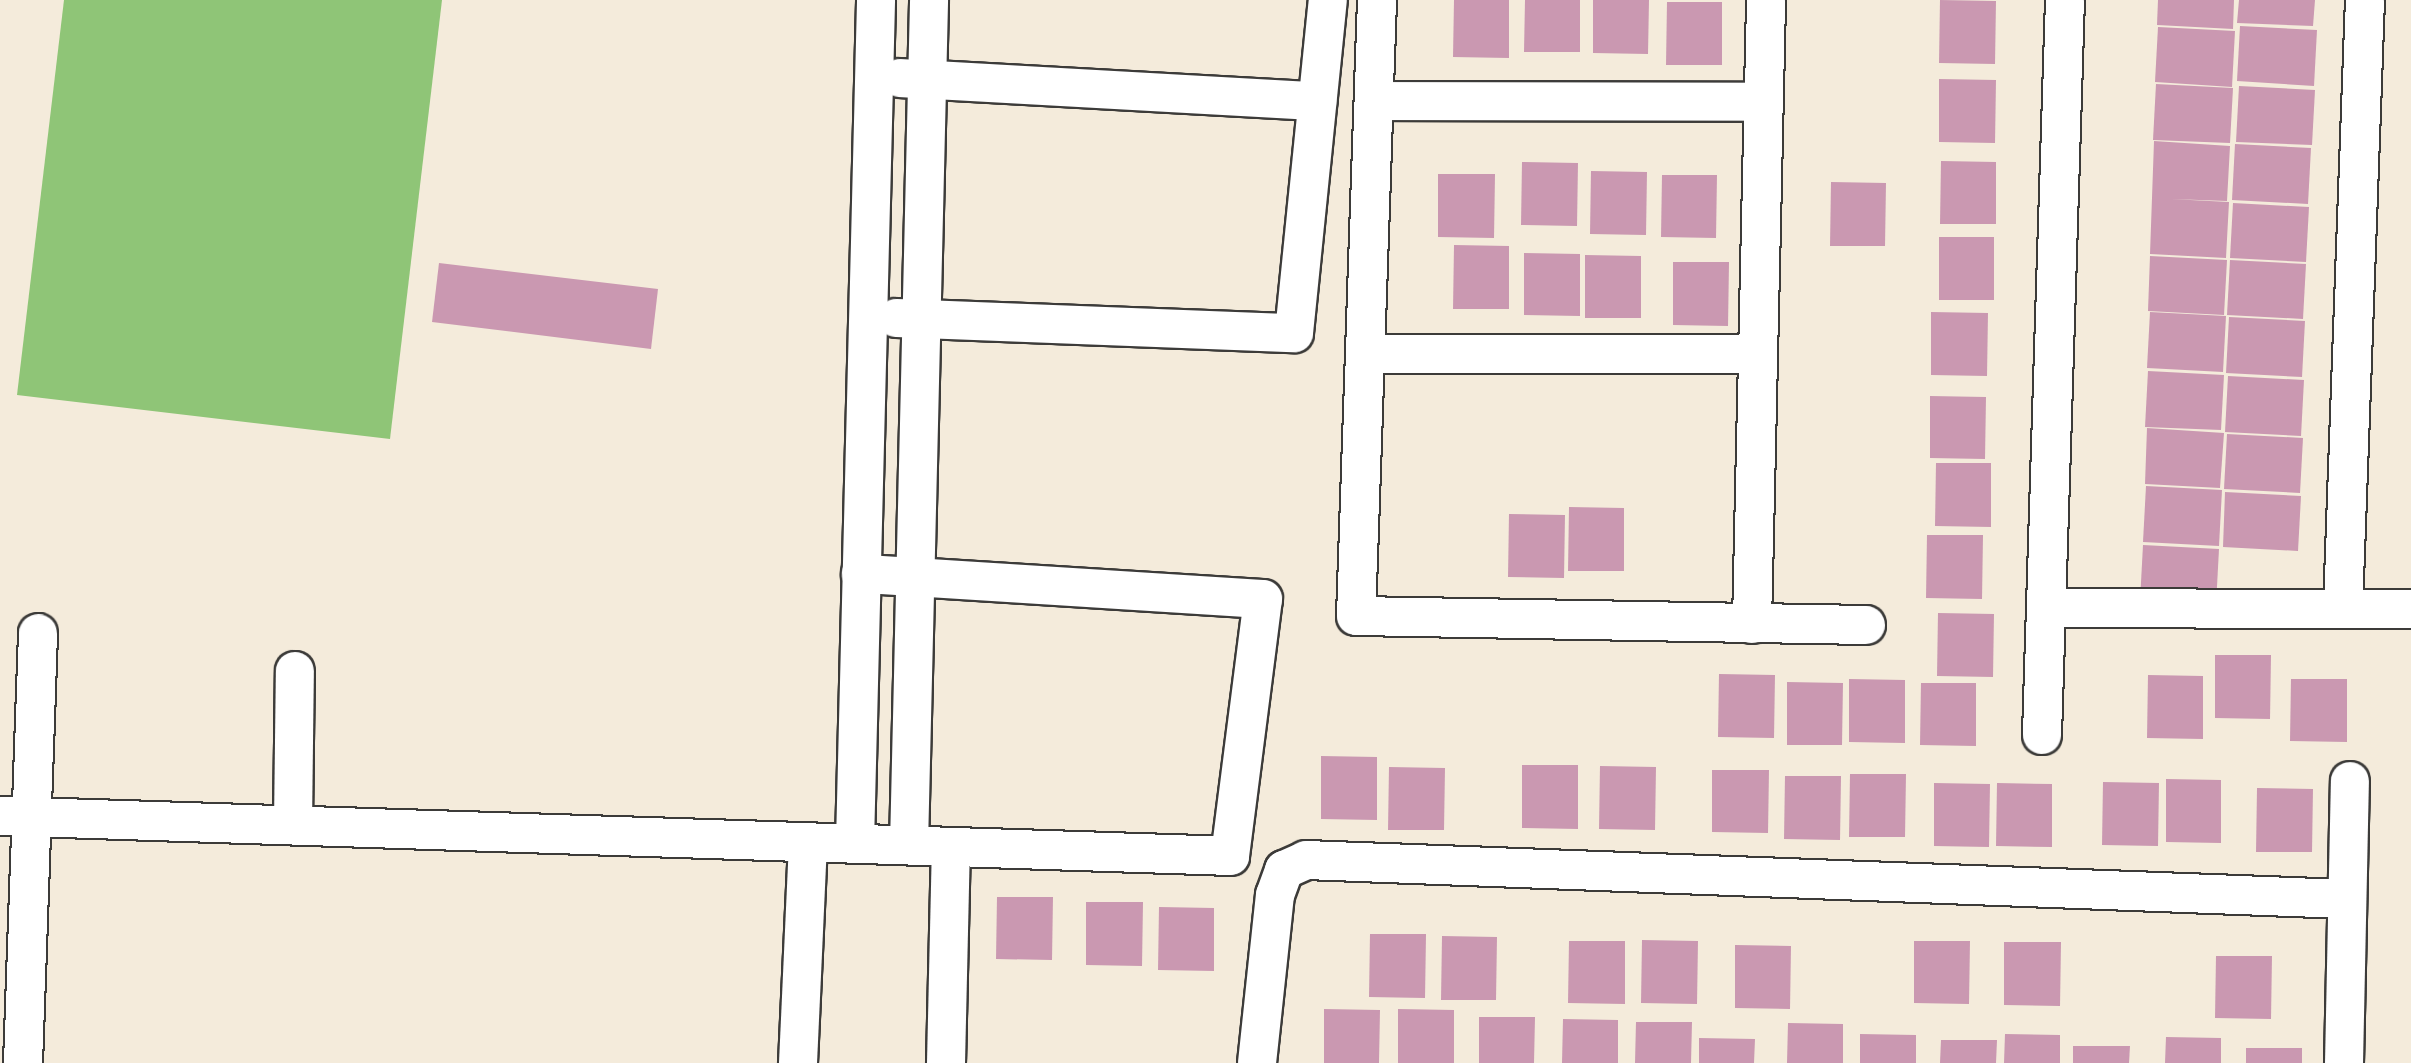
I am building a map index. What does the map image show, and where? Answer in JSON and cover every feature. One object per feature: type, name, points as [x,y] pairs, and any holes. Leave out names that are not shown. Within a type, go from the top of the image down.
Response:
[{"type":"street","points":[[855,844],[876,0]]},
{"type":"street","points":[[909,845],[929,0]]},
{"type":"street","points":[[868,317],[1294,334],[1328,0]]},
{"type":"street","points":[[1377,0],[1356,616],[1866,625]]},
{"type":"street","points":[[1752,624],[1766,0]]},
{"type":"street","points":[[2042,735],[2049,608],[2065,0]]},
{"type":"street","points":[[2343,608],[2365,0]]},
{"type":"street","points":[[874,77],[1317,102]]},
{"type":"street","points":[[1374,101],[1763,102]]},
{"type":"street","points":[[1365,355],[1758,354]]},
{"type":"street","points":[[16,817],[1230,856],[1263,599],[862,574]]},
{"type":"street","points":[[2049,608],[2411,609]]},
{"type":"street","points":[[23,1063],[16,817],[38,633]]},
{"type":"street","points":[[293,824],[295,671]]},
{"type":"street","points":[[2344,1063],[2350,780]]},
{"type":"street","points":[[798,1063],[808,842]]},
{"type":"street","points":[[947,1063],[951,847]]},
{"type":"street","points":[[1257,1063],[1275,895],[1284,870],[1306,860],[2347,899]]},
{"type":"green space","points":[[64,0],[442,0],[390,439],[17,395]]},
{"type":"building","points":[[1454,0],[1509,0],[1509,58],[1453,57]]},
{"type":"building","points":[[1525,0],[1580,0],[1580,52],[1524,52]]},
{"type":"building","points":[[1593,0],[1649,0],[1648,54],[1593,53]]},
{"type":"building","points":[[1940,0],[1996,1],[1995,64],[1939,63]]},
{"type":"building","points":[[2158,0],[2234,0],[2233,29],[2157,25]]},
{"type":"building","points":[[2239,0],[2315,0],[2313,26],[2237,23]]},
{"type":"building","points":[[1667,2],[1722,2],[1722,65],[1666,65]]},
{"type":"building","points":[[2240,26],[2317,30],[2314,86],[2237,81]]},
{"type":"building","points":[[2158,27],[2235,31],[2232,87],[2155,82]]},
{"type":"building","points":[[1939,79],[1996,80],[1995,143],[1939,142]]},
{"type":"building","points":[[2156,84],[2233,88],[2230,143],[2153,140]]},
{"type":"building","points":[[2239,86],[2315,90],[2312,145],[2236,142]]},
{"type":"building","points":[[2154,141],[2230,146],[2227,201],[2171,199],[2229,202],[2226,258],[2150,254]]},
{"type":"building","points":[[2235,144],[2311,148],[2308,204],[2232,200]]},
{"type":"building","points":[[1941,161],[1996,162],[1996,224],[1940,224]]},
{"type":"building","points":[[1522,162],[1578,163],[1577,226],[1521,225]]},
{"type":"building","points":[[1591,171],[1647,172],[1646,235],[1590,234]]},
{"type":"building","points":[[1438,174],[1495,174],[1494,238],[1438,237]]},
{"type":"building","points":[[1662,175],[1717,175],[1716,238],[1661,237]]},
{"type":"building","points":[[1831,182],[1886,183],[1885,246],[1830,246]]},
{"type":"building","points":[[2233,203],[2309,207],[2306,262],[2230,258]]},
{"type":"building","points":[[1939,237],[1994,237],[1994,300],[1939,300]]},
{"type":"building","points":[[1454,245],[1509,246],[1509,309],[1453,309]]},
{"type":"building","points":[[1524,253],[1580,254],[1580,316],[1524,315]]},
{"type":"building","points":[[1585,255],[1641,256],[1641,318],[1585,318]]},
{"type":"building","points":[[2150,256],[2227,260],[2224,315],[2148,311]]},
{"type":"building","points":[[2230,260],[2306,264],[2303,319],[2227,315]]},
{"type":"building","points":[[1673,262],[1729,262],[1728,326],[1673,325]]},
{"type":"building","points":[[439,263],[658,289],[651,349],[432,322]]},
{"type":"building","points":[[1931,312],[1988,313],[1987,376],[1931,375]]},
{"type":"building","points":[[2150,312],[2226,316],[2223,372],[2147,368]]},
{"type":"building","points":[[2229,317],[2305,321],[2302,377],[2226,373]]},
{"type":"building","points":[[2148,371],[2224,375],[2221,430],[2145,427]]},
{"type":"building","points":[[2228,376],[2304,380],[2301,436],[2225,432]]},
{"type":"building","points":[[1930,396],[1986,397],[1985,459],[1930,458]]},
{"type":"building","points":[[2147,428],[2224,433],[2220,488],[2145,484]]},
{"type":"building","points":[[2227,434],[2303,438],[2300,493],[2224,489]]},
{"type":"building","points":[[1936,463],[1991,463],[1991,527],[1935,526]]},
{"type":"building","points":[[2146,486],[2222,490],[2219,546],[2143,542]]},
{"type":"building","points":[[2225,492],[2301,496],[2298,551],[2223,547]]},
{"type":"building","points":[[1569,507],[1624,508],[1624,571],[1568,571]]},
{"type":"building","points":[[1509,514],[1565,515],[1564,578],[1508,577]]},
{"type":"building","points":[[1927,535],[1983,535],[1982,599],[1926,598]]},
{"type":"building","points":[[2143,545],[2219,549],[2216,605],[2140,601]]},
{"type":"building","points":[[1938,613],[1994,614],[1993,677],[1937,676]]},
{"type":"building","points":[[2215,655],[2271,655],[2270,719],[2215,718]]},
{"type":"building","points":[[1719,674],[1775,675],[1774,738],[1718,737]]},
{"type":"building","points":[[2148,675],[2203,676],[2203,739],[2147,738]]},
{"type":"building","points":[[1849,679],[1905,680],[1905,743],[1849,742]]},
{"type":"building","points":[[2291,679],[2347,679],[2347,742],[2290,741]]},
{"type":"building","points":[[1787,682],[1843,683],[1842,745],[1787,745]]},
{"type":"building","points":[[1921,683],[1976,683],[1976,746],[1920,745]]},
{"type":"building","points":[[1321,756],[1377,757],[1377,820],[1321,819]]},
{"type":"building","points":[[1522,765],[1578,765],[1578,829],[1522,828]]},
{"type":"building","points":[[1600,766],[1656,767],[1655,830],[1599,829]]},
{"type":"building","points":[[1389,767],[1445,768],[1444,830],[1388,830]]},
{"type":"building","points":[[1712,770],[1769,770],[1768,833],[1712,832]]},
{"type":"building","points":[[1850,774],[1906,774],[1905,837],[1849,837]]},
{"type":"building","points":[[1785,776],[1841,776],[1840,840],[1784,839]]},
{"type":"building","points":[[2166,779],[2221,780],[2221,843],[2166,842]]},
{"type":"building","points":[[2103,782],[2159,783],[2158,846],[2102,845]]},
{"type":"building","points":[[1934,783],[1990,784],[1989,847],[1934,846]]},
{"type":"building","points":[[1997,783],[2052,784],[2052,847],[1996,846]]},
{"type":"building","points":[[2257,788],[2313,789],[2312,852],[2256,852]]},
{"type":"building","points":[[997,897],[1053,897],[1052,960],[996,959]]},
{"type":"building","points":[[1086,902],[1143,902],[1142,966],[1086,965]]},
{"type":"building","points":[[1159,907],[1214,908],[1214,971],[1158,970]]},
{"type":"building","points":[[1370,934],[1426,934],[1425,998],[1369,997]]},
{"type":"building","points":[[1442,936],[1497,937],[1496,1000],[1441,1000]]},
{"type":"building","points":[[1642,940],[1698,941],[1697,1004],[1641,1003]]},
{"type":"building","points":[[1569,941],[1625,941],[1625,1004],[1568,1003]]},
{"type":"building","points":[[1914,941],[1970,941],[1969,1004],[1914,1003]]},
{"type":"building","points":[[2004,942],[2061,942],[2060,1006],[2004,1005]]},
{"type":"building","points":[[1735,945],[1791,946],[1790,1009],[1735,1008]]},
{"type":"building","points":[[2216,956],[2272,956],[2271,1019],[2215,1018]]},
{"type":"building","points":[[1324,1009],[1380,1010],[1379,1063],[1324,1063]]},
{"type":"building","points":[[1398,1009],[1454,1010],[1454,1063],[1398,1063]]},
{"type":"building","points":[[1479,1017],[1535,1017],[1534,1063],[1479,1063]]},
{"type":"building","points":[[1563,1019],[1618,1020],[1618,1063],[1562,1063]]},
{"type":"building","points":[[1636,1022],[1692,1022],[1691,1063],[1635,1063]]},
{"type":"building","points":[[1788,1023],[1843,1024],[1843,1063],[1787,1063]]},
{"type":"building","points":[[1860,1034],[1916,1035],[1916,1063],[1860,1063]]},
{"type":"building","points":[[2005,1034],[2060,1035],[2060,1063],[2004,1063]]},
{"type":"building","points":[[2166,1037],[2221,1038],[2221,1063],[2165,1063]]},
{"type":"building","points":[[1699,1038],[1755,1039],[1754,1063],[1699,1063]]},
{"type":"building","points":[[1941,1040],[1997,1040],[1996,1063],[1940,1063]]},
{"type":"building","points":[[2073,1046],[2130,1046],[2129,1063],[2073,1063]]},
{"type":"building","points":[[2246,1048],[2302,1048],[2302,1063],[2246,1063]]}]
